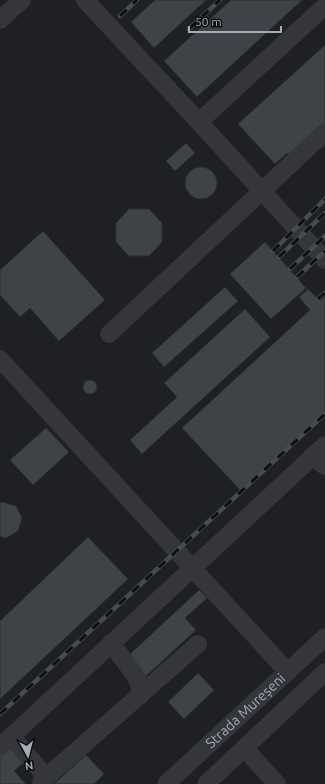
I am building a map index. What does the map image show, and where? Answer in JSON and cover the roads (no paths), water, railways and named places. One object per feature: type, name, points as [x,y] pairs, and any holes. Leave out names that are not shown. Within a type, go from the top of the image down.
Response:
[{"type":"street","points":[[0,20],[22,0]]},
{"type":"street","points":[[85,0],[325,260]]},
{"type":"street","points":[[199,122],[325,6]]},
{"type":"street","points":[[109,334],[325,132]]},
{"type":"street","points":[[0,359],[288,671]]},
{"type":"street","points":[[198,644],[44,779],[5,742],[192,568],[321,456]]},
{"type":"street","name":"Strada Mureșeni","points":[[166,784],[288,671],[324,641]]},
{"type":"street","points":[[111,643],[135,675],[140,686],[140,696]]},
{"type":"street","points":[[206,784],[325,672]]},
{"type":"street","points":[[244,748],[277,784]]},
{"type":"railway","points":[[120,16],[137,0]]},
{"type":"railway","points":[[189,29],[220,0]]},
{"type":"railway","points":[[273,251],[325,199]]},
{"type":"railway","points":[[279,257],[325,213]]},
{"type":"railway","points":[[290,269],[325,236]]},
{"type":"railway","points":[[297,277],[325,251]]},
{"type":"railway","points":[[318,299],[325,293]]},
{"type":"railway","points":[[0,714],[325,414]]}]
